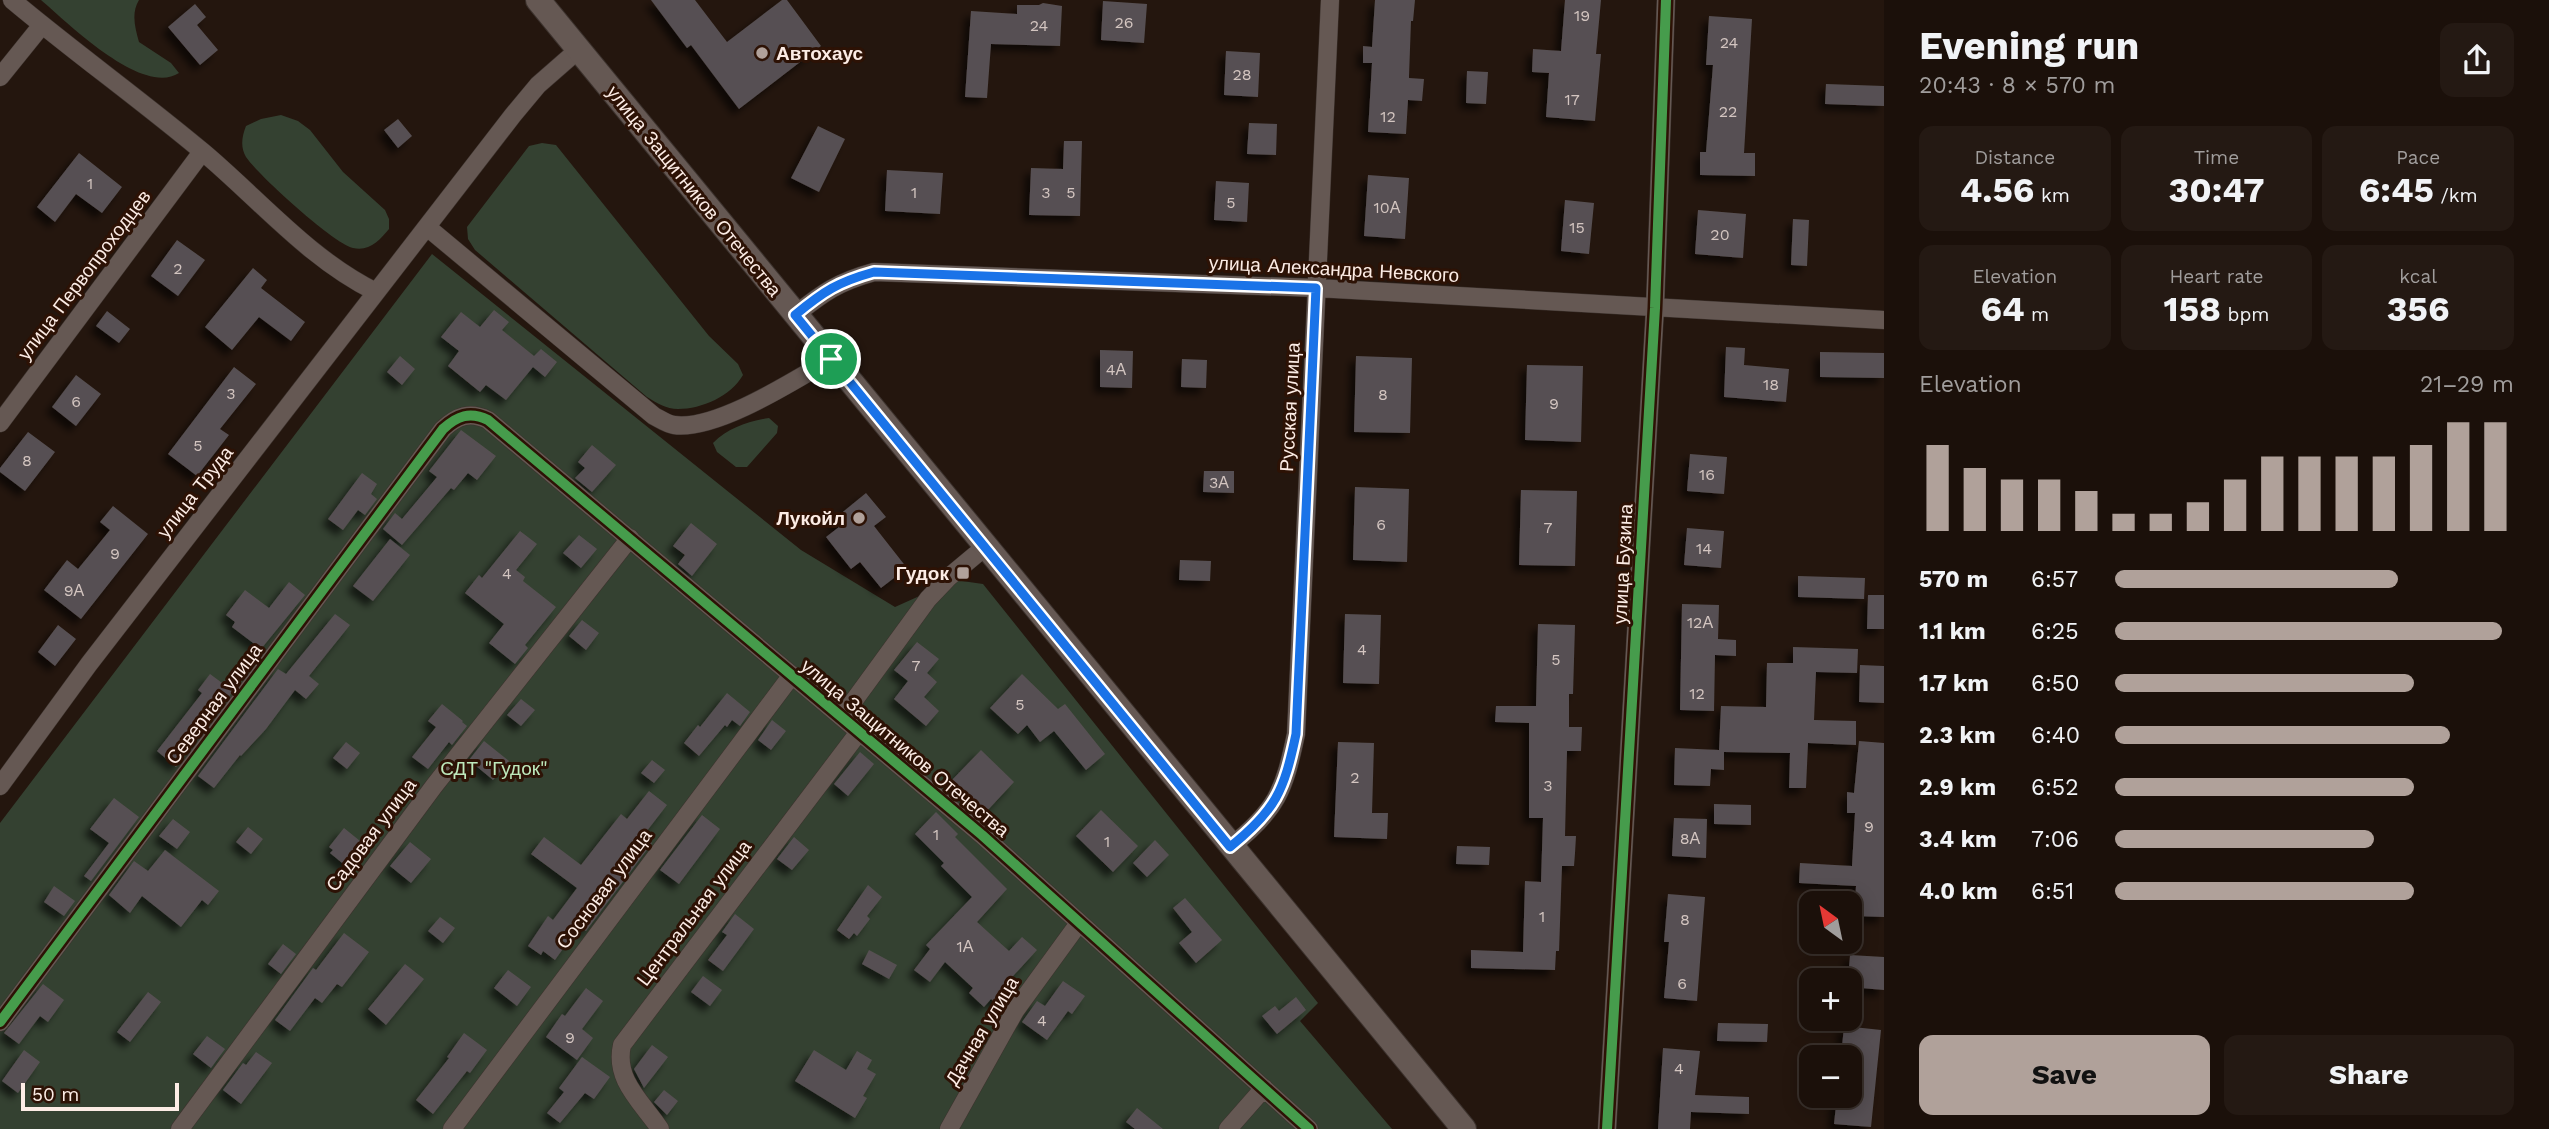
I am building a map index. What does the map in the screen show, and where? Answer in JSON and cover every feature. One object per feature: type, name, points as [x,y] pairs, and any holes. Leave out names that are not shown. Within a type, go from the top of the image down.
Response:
[{"type":"main road","name":"улица Защитников Отечества","points":[[538,0],[1464,1129]]},
{"type":"street","points":[[12,0],[202,152],[314,251],[355,281],[376,292]]},
{"type":"street","name":"Русская улица","points":[[1230,847],[1269,812],[1284,782],[1296,734],[1330,0]]},
{"type":"street","name":"улица Бузина","points":[[1607,1129],[1656,308],[1666,0]]},
{"type":"street","points":[[0,77],[41,25]]},
{"type":"street","name":"улица Труда","points":[[0,786],[89,664],[538,85],[578,50]]},
{"type":"street","name":"улица Первопроходцев","points":[[0,423],[202,152]]},
{"type":"street","points":[[427,227],[654,416],[673,425],[699,423],[732,411],[767,396],[831,359]]},
{"type":"street","name":"улица Александра Невского","points":[[795,315],[824,291],[844,280],[874,272],[1316,288],[1884,320]]},
{"type":"street","name":"улица Защитников Отечества","points":[[464,415],[477,415],[488,420],[982,835],[1309,1129]]},
{"type":"street","name":"Северная улица","points":[[0,1022],[443,429],[453,419],[464,415]]},
{"type":"street","name":"Садовая улица","points":[[180,1129],[434,786],[630,538]]},
{"type":"street","points":[[842,717],[928,599],[985,547]]},
{"type":"street","name":"Сосновая улица","points":[[452,1129],[792,675]]},
{"type":"street","name":"Центральная улица","points":[[660,1129],[623,1078],[619,1056],[622,1045],[859,732]]},
{"type":"street","name":"Дачная улица","points":[[949,1129],[1015,1010],[1079,923]]},
{"type":"street","points":[[1228,1129],[1264,1088]]},
{"type":"green space","points":[[41,0],[139,0],[134,15],[139,42],[171,63],[179,73],[164,78],[145,75],[126,66],[86,39]]},
{"type":"green space","points":[[281,115],[298,121],[310,130],[343,172],[385,210],[389,229],[374,244],[359,249],[343,244],[280,193],[246,157],[242,142],[246,126],[261,119]]},
{"type":"green space","points":[[542,143],[556,145],[709,336],[738,364],[743,375],[723,395],[697,407],[678,409],[647,397],[475,250],[468,239],[467,227],[529,146]]},
{"type":"green space","name":"СДТ \"Гудок\"","points":[[432,254],[801,550],[895,607],[955,580],[983,584],[1318,1003],[1300,1021],[1392,1129],[0,1129],[0,823]]},
{"type":"green space","points":[[769,418],[778,426],[777,433],[747,467],[736,467],[717,452],[713,443],[725,433],[746,423]]},
{"type":"building","name":"Автохаус","points":[[651,0],[695,0],[727,42],[782,0],[787,0],[821,46],[739,109],[691,45],[687,48]]},
{"type":"building","points":[[1375,0],[1415,0],[1411,21],[1409,78],[1424,79],[1422,101],[1408,100],[1406,134],[1368,132],[1372,63],[1363,63],[1363,46],[1372,47]]},
{"type":"building","points":[[1565,0],[1601,0],[1596,54],[1601,54],[1595,121],[1546,117],[1549,73],[1532,72],[1533,49],[1561,51]]},
{"type":"building","points":[[1103,1],[1147,4],[1144,43],[1101,40]]},
{"type":"building","points":[[1043,3],[1062,6],[1060,46],[991,44],[987,98],[965,97],[971,11],[1017,14],[1017,5]]},
{"type":"building","points":[[195,4],[206,17],[197,25],[218,50],[200,65],[168,27]]},
{"type":"building","points":[[1709,16],[1752,19],[1744,153],[1755,153],[1755,176],[1700,175],[1700,152],[1706,152],[1713,65],[1706,65]]},
{"type":"building","points":[[1226,51],[1260,53],[1258,97],[1224,95]]},
{"type":"building","points":[[1467,71],[1488,72],[1486,104],[1466,103]]},
{"type":"building","points":[[1826,84],[1884,86],[1884,106],[1825,104]]},
{"type":"building","points":[[398,119],[412,136],[398,148],[384,130]]},
{"type":"building","points":[[1249,123],[1277,124],[1276,155],[1247,154]]},
{"type":"building","points":[[818,126],[845,139],[819,192],[791,178]]},
{"type":"building","points":[[1064,141],[1082,141],[1080,216],[1029,215],[1031,168],[1063,169]]},
{"type":"building","points":[[79,153],[122,187],[102,213],[76,194],[55,222],[37,207]]},
{"type":"building","points":[[887,170],[943,173],[940,214],[885,211]]},
{"type":"building","points":[[1368,175],[1409,178],[1405,239],[1364,236]]},
{"type":"building","points":[[1216,181],[1249,183],[1247,222],[1214,220]]},
{"type":"building","points":[[1565,200],[1594,203],[1589,254],[1561,251]]},
{"type":"building","points":[[1698,210],[1746,214],[1743,258],[1695,254]]},
{"type":"building","points":[[1793,219],[1809,220],[1807,266],[1791,265]]},
{"type":"building","points":[[177,240],[205,260],[178,296],[151,276]]},
{"type":"building","points":[[253,268],[267,280],[261,288],[305,322],[291,341],[259,317],[232,350],[205,327]]},
{"type":"building","points":[[494,310],[509,322],[502,330],[534,356],[541,349],[557,362],[545,377],[533,367],[506,400],[486,385],[480,392],[448,366],[459,351],[441,337],[461,312],[480,327]]},
{"type":"building","points":[[107,311],[130,329],[119,343],[96,326]]},
{"type":"building","points":[[1726,347],[1745,348],[1744,365],[1789,369],[1786,402],[1724,397]]},
{"type":"building","points":[[1100,350],[1133,351],[1132,388],[1100,387]]},
{"type":"building","points":[[1820,352],[1884,353],[1884,378],[1820,377]]},
{"type":"building","points":[[400,356],[415,369],[402,385],[387,372]]},
{"type":"building","points":[[1356,356],[1412,358],[1410,433],[1354,432]]},
{"type":"building","points":[[1182,359],[1207,360],[1206,388],[1181,387]]},
{"type":"building","points":[[1527,365],[1583,366],[1581,442],[1525,440]]},
{"type":"building","points":[[234,367],[256,384],[220,429],[229,435],[197,476],[168,454]]},
{"type":"building","points":[[76,375],[101,394],[76,426],[52,407]]},
{"type":"building","points":[[461,430],[496,456],[477,480],[468,473],[454,490],[451,488],[402,545],[383,529],[395,513],[402,519],[437,477],[429,471]]},
{"type":"building","points":[[28,432],[55,452],[25,491],[0,472],[0,468]]},
{"type":"building","points":[[592,445],[616,465],[592,492],[575,478],[585,468],[578,462]]},
{"type":"building","points":[[1690,454],[1727,457],[1724,494],[1687,491]]},
{"type":"building","points":[[1204,471],[1234,471],[1234,493],[1203,492]]},
{"type":"building","points":[[362,473],[377,484],[371,494],[377,499],[365,515],[358,510],[343,530],[328,519]]},
{"type":"building","points":[[1355,487],[1409,489],[1407,562],[1353,560]]},
{"type":"building","points":[[1521,490],[1577,491],[1575,566],[1519,565]]},
{"type":"building","points":[[866,493],[886,517],[874,526],[907,568],[881,588],[860,562],[851,569],[826,537],[839,527],[833,520]]},
{"type":"building","points":[[113,506],[148,534],[81,619],[44,590],[67,560],[78,569],[110,530],[100,522]]},
{"type":"building","points":[[691,523],[717,544],[692,576],[678,564],[685,555],[673,546]]},
{"type":"building","points":[[1687,528],[1724,531],[1721,568],[1684,565]]},
{"type":"building","points":[[520,531],[537,544],[516,570],[525,577],[523,581],[556,607],[525,645],[528,648],[515,664],[489,643],[504,624],[465,593],[479,575],[482,578]]},
{"type":"building","points":[[579,535],[597,549],[581,568],[563,553]]},
{"type":"building","points":[[390,539],[410,555],[373,601],[353,586]]},
{"type":"building","points":[[1180,560],[1211,561],[1210,581],[1179,580]]},
{"type":"building","points":[[1798,576],[1865,578],[1864,599],[1798,597]]},
{"type":"building","points":[[289,582],[305,595],[261,649],[232,627],[235,622],[226,615],[245,590],[269,608]]},
{"type":"building","points":[[1868,595],[1884,595],[1884,629],[1867,629]]},
{"type":"building","points":[[1682,604],[1719,605],[1718,639],[1736,640],[1736,656],[1715,655],[1714,711],[1680,710]]},
{"type":"building","points":[[335,614],[350,625],[309,676],[319,684],[306,699],[295,690],[266,729],[240,755],[214,788],[198,776],[278,669],[286,674]]},
{"type":"building","points":[[1345,614],[1381,615],[1379,684],[1343,683]]},
{"type":"building","points":[[582,620],[599,633],[586,650],[569,636]]},
{"type":"building","points":[[1538,624],[1575,625],[1569,727],[1582,727],[1581,751],[1567,751],[1565,836],[1576,836],[1574,866],[1562,866],[1559,951],[1556,951],[1555,970],[1471,968],[1471,950],[1523,952],[1525,881],[1541,882],[1543,818],[1529,818],[1529,723],[1495,722],[1496,706],[1536,706]]},
{"type":"building","points":[[58,625],[76,639],[55,666],[38,652]]},
{"type":"building","points":[[917,642],[939,659],[927,673],[937,682],[924,697],[939,711],[926,726],[894,699],[908,681],[894,670]]},
{"type":"building","points":[[1793,647],[1858,649],[1857,673],[1816,672],[1814,720],[1856,721],[1856,745],[1808,743],[1806,788],[1789,788],[1790,753],[1724,752],[1724,770],[1711,769],[1710,786],[1674,785],[1675,748],[1719,750],[1721,706],[1766,707],[1767,663],[1793,663]]},
{"type":"building","points":[[1860,665],[1884,666],[1884,703],[1859,702]]},
{"type":"building","points":[[210,674],[233,691],[176,767],[157,751],[202,693],[198,690]]},
{"type":"building","points":[[1022,674],[1058,709],[1065,704],[1105,754],[1086,770],[1054,731],[1040,742],[1027,725],[1018,734],[990,708]]},
{"type":"building","points":[[727,693],[750,712],[740,726],[732,720],[727,727],[725,725],[699,756],[684,743]]},
{"type":"building","points":[[521,699],[535,710],[521,726],[507,715]]},
{"type":"building","points":[[442,704],[467,726],[452,745],[449,742],[428,769],[412,757],[436,727],[428,721]]},
{"type":"building","points":[[772,720],[786,731],[771,750],[758,740]]},
{"type":"building","points":[[484,741],[509,761],[493,780],[469,760]]},
{"type":"building","points":[[1859,741],[1884,743],[1884,917],[1862,916],[1862,891],[1856,891],[1856,886],[1799,883],[1800,863],[1852,866],[1855,813],[1847,813],[1847,792],[1854,793]]},
{"type":"building","points":[[346,742],[360,753],[347,769],[333,758]]},
{"type":"building","points":[[1338,742],[1374,743],[1372,813],[1388,813],[1387,839],[1334,837]]},
{"type":"building","points":[[981,750],[1014,782],[986,812],[952,780]]},
{"type":"building","points":[[860,752],[874,764],[848,796],[834,784]]},
{"type":"building","points":[[652,760],[665,770],[654,783],[641,773]]},
{"type":"building","points":[[649,791],[667,805],[643,836],[652,843],[586,931],[579,926],[555,960],[543,951],[541,955],[528,946],[548,916],[553,920],[577,888],[531,854],[544,837],[581,865],[621,814],[627,819]]},
{"type":"building","points":[[114,798],[139,817],[91,881],[84,876],[109,843],[90,829]]},
{"type":"building","points":[[1714,804],[1751,805],[1751,825],[1714,824]]},
{"type":"building","points":[[1101,810],[1138,846],[1113,872],[1076,836]]},
{"type":"building","points":[[936,812],[958,834],[955,837],[1007,889],[977,922],[1009,951],[1022,937],[1037,950],[1003,987],[1008,992],[997,1004],[991,999],[984,1007],[969,993],[973,988],[945,962],[930,982],[914,970],[930,949],[926,945],[972,897],[941,866],[944,863],[915,834]]},
{"type":"building","points":[[702,815],[720,829],[679,884],[660,870]]},
{"type":"building","points":[[1674,818],[1707,819],[1706,858],[1672,856]]},
{"type":"building","points":[[173,819],[190,832],[177,849],[159,836]]},
{"type":"building","points":[[248,827],[263,839],[251,854],[236,842]]},
{"type":"building","points":[[344,828],[365,845],[347,867],[330,853],[333,850],[329,847]]},
{"type":"building","points":[[794,837],[809,850],[792,870],[777,859]]},
{"type":"building","points":[[1155,840],[1169,855],[1147,877],[1133,863]]},
{"type":"building","points":[[410,842],[431,859],[411,883],[390,866]]},
{"type":"building","points":[[1457,846],[1490,847],[1489,865],[1456,864]]},
{"type":"building","points":[[165,850],[219,891],[208,905],[202,900],[181,927],[142,896],[130,913],[109,895],[134,861],[148,871]]},
{"type":"building","points":[[868,885],[882,897],[867,916],[870,919],[857,936],[854,933],[849,939],[837,930]]},
{"type":"building","points":[[54,886],[75,901],[64,916],[44,902]]},
{"type":"building","points":[[1668,894],[1705,897],[1697,1001],[1664,998],[1669,942],[1664,942]]},
{"type":"building","points":[[1185,898],[1222,940],[1196,963],[1179,943],[1192,932],[1173,908]]},
{"type":"building","points":[[735,914],[754,929],[723,971],[708,960],[727,935],[722,932]]},
{"type":"building","points":[[440,917],[455,928],[443,943],[428,931]]},
{"type":"building","points":[[344,933],[369,952],[342,987],[337,984],[322,1003],[315,998],[290,1031],[275,1020],[313,968],[316,970]]},
{"type":"building","points":[[283,944],[296,954],[281,974],[268,964]]},
{"type":"building","points":[[869,950],[897,965],[889,979],[862,964]]},
{"type":"building","points":[[1850,955],[1884,957],[1884,990],[1862,988],[1862,968],[1849,968]]},
{"type":"building","points":[[405,964],[424,979],[386,1025],[368,1009]]},
{"type":"building","points":[[508,970],[531,987],[517,1006],[494,988]]},
{"type":"building","points":[[703,976],[722,990],[710,1006],[691,992]]},
{"type":"building","points":[[1063,981],[1085,996],[1072,1014],[1068,1011],[1047,1040],[1022,1022],[1037,1001],[1045,1006]]},
{"type":"building","points":[[43,984],[64,1000],[48,1022],[40,1016],[19,1044],[4,1033]]},
{"type":"building","points":[[586,988],[603,1001],[582,1029],[593,1038],[577,1060],[546,1037],[562,1014],[565,1016]]},
{"type":"building","points":[[148,992],[161,1002],[130,1042],[117,1032]]},
{"type":"building","points":[[1296,997],[1306,1010],[1277,1034],[1262,1016],[1275,1006],[1279,1011]]},
{"type":"building","points":[[1718,1023],[1768,1024],[1767,1042],[1717,1041]]},
{"type":"building","points":[[1862,1028],[1881,1030],[1871,1127],[1834,1124],[1836,1108],[1862,1108],[1862,1045],[1842,1045],[1844,1031],[1862,1031]]},
{"type":"building","points":[[464,1033],[487,1050],[433,1114],[416,1100],[449,1058],[447,1057]]},
{"type":"building","points":[[207,1036],[225,1049],[211,1068],[193,1054]]},
{"type":"building","points":[[652,1045],[668,1057],[644,1088],[634,1069]]},
{"type":"building","points":[[1663,1048],[1700,1051],[1695,1095],[1749,1097],[1749,1114],[1691,1112],[1690,1129],[1658,1129]]},
{"type":"building","points":[[24,1050],[40,1062],[18,1093],[2,1081]]},
{"type":"building","points":[[814,1050],[846,1070],[857,1051],[872,1060],[867,1069],[876,1074],[863,1096],[867,1098],[855,1118],[795,1081]]},
{"type":"building","points":[[256,1052],[272,1063],[241,1104],[223,1090],[243,1063],[246,1065]]},
{"type":"building","points":[[582,1057],[610,1077],[594,1099],[585,1093],[560,1123],[547,1113],[564,1092],[559,1088]]},
{"type":"building","points":[[664,1090],[678,1101],[667,1115],[654,1102]]},
{"type":"building","points":[[1137,1108],[1163,1129],[1135,1129],[1126,1122]]},
{"type":"cycle path","points":[[1607,1129],[1655,308],[1666,0]]},
{"type":"cycle path","points":[[0,1022],[443,429],[453,421],[470,415],[488,420],[982,835],[1309,1129]]},
{"type":"place","name":"Автохаус","points":[[762,53]]},
{"type":"place","name":"Лукойл","points":[[859,518]]},
{"type":"place","name":"Гудок","points":[[963,573]]},
{"type":"route","points":[[874,272],[1316,288],[1296,734],[1284,782],[1269,812],[1255,827],[1230,847],[831,359],[795,315],[824,291],[844,280],[874,272]]}]
